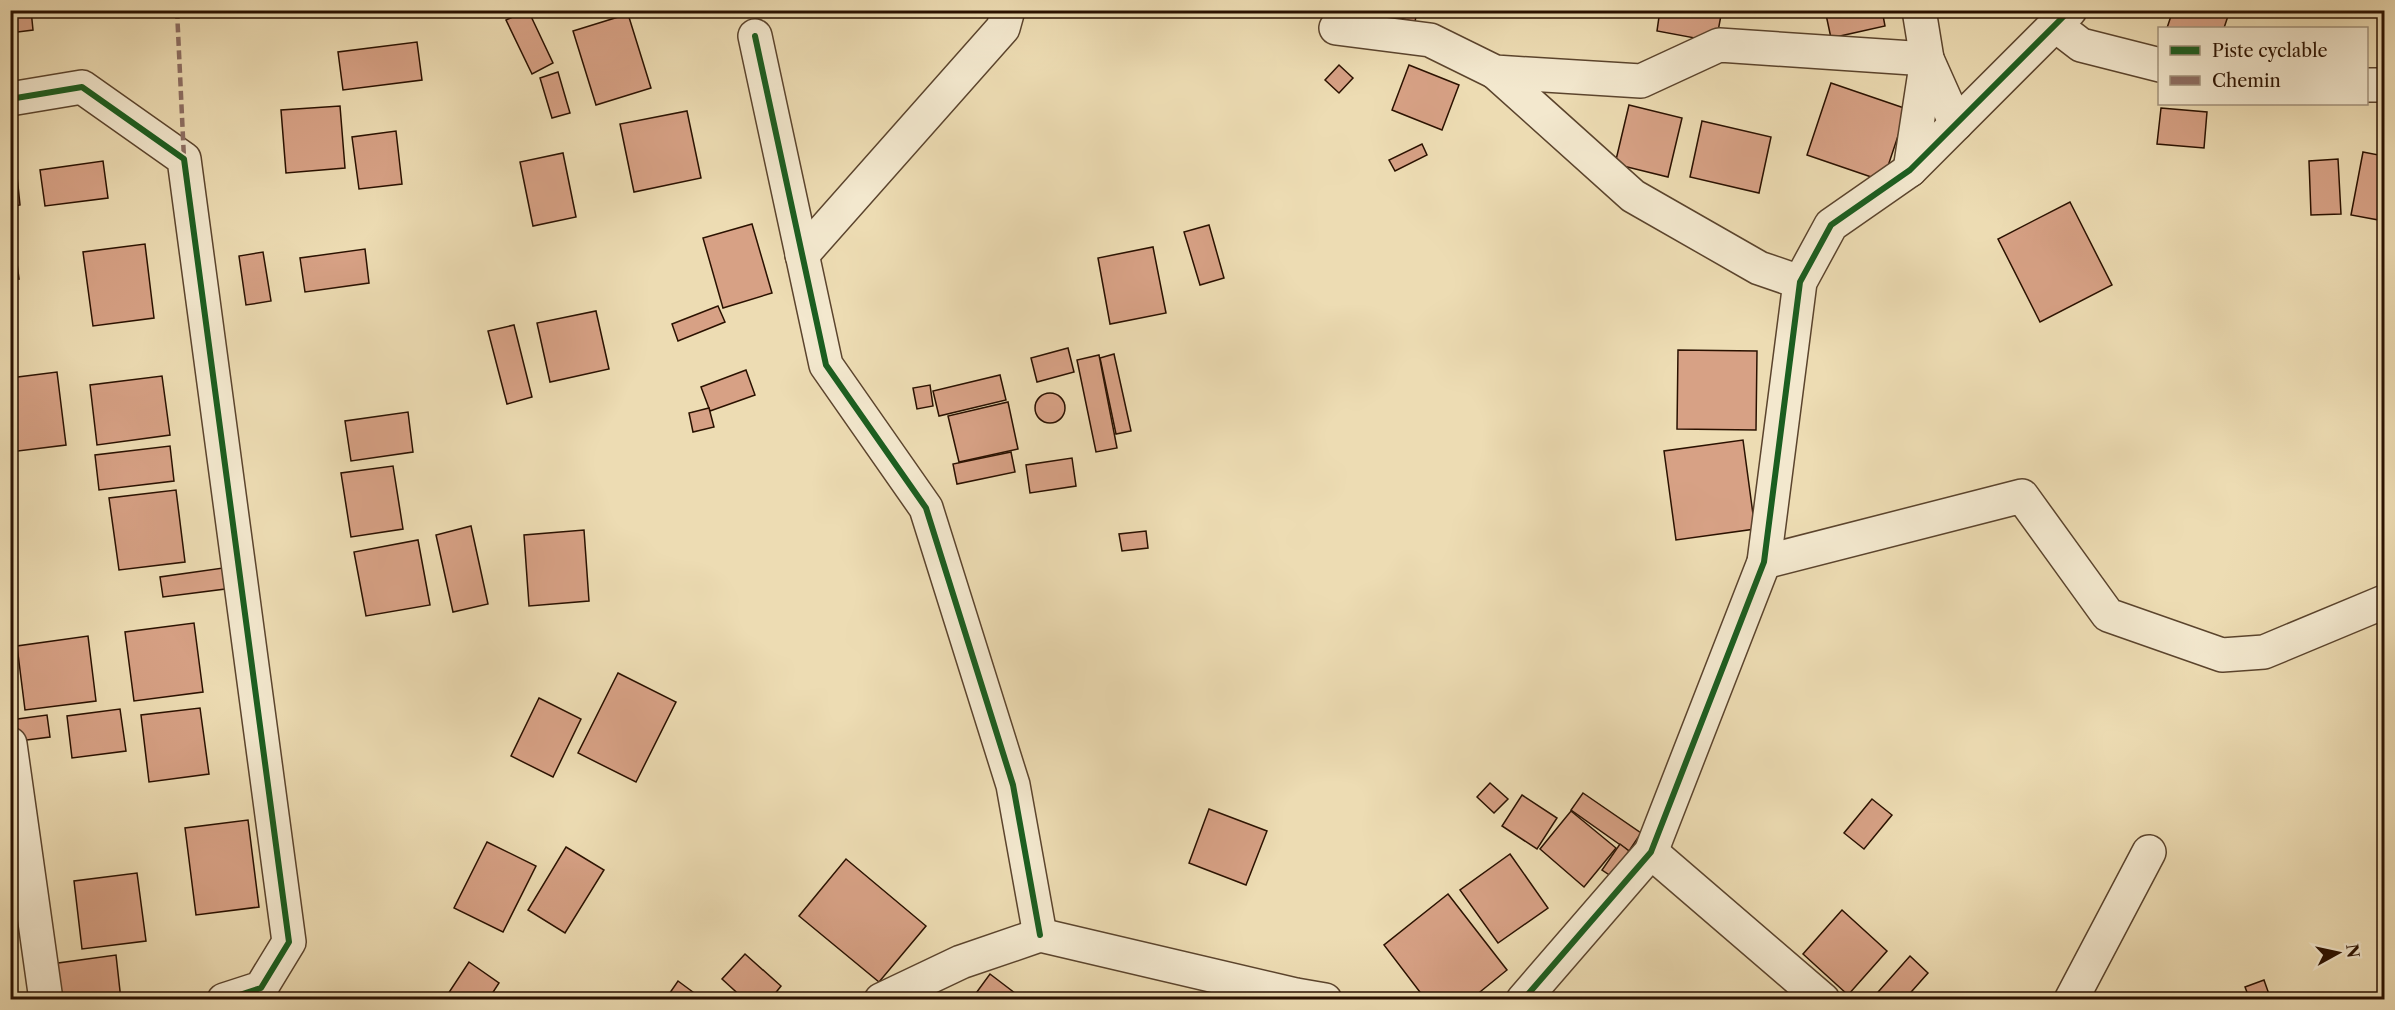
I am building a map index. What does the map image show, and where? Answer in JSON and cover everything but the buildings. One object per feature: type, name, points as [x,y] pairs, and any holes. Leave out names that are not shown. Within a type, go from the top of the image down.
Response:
[{"type":"street","points":[[802,255],[1003,28],[1008,10]]},
{"type":"street","points":[[1920,10],[1928,59],[1956,124]]},
{"type":"street","points":[[1523,999],[1651,852],[1764,562],[1800,282],[1831,225],[1910,170],[2063,18],[2081,45],[2158,65]]},
{"type":"street","points":[[1336,28],[1431,40],[1495,72],[1633,196],[1759,268],[1800,282]]},
{"type":"street","points":[[755,36],[826,365],[926,508],[1013,785],[1040,935]]},
{"type":"street","points":[[1495,72],[1641,81],[1719,45],[1928,59]]},
{"type":"street","points":[[1910,170],[1928,59]]},
{"type":"street","points":[[10,99],[82,87],[184,159],[289,942],[261,988],[224,999]]},
{"type":"street","points":[[1764,562],[2022,496],[2108,615],[2222,655],[2264,652],[2385,602]]},
{"type":"street","points":[[10,744],[46,999]]},
{"type":"street","points":[[1651,852],[1823,999]]},
{"type":"street","points":[[2072,999],[2149,852]]},
{"type":"street","points":[[881,999],[961,962],[1040,935],[1305,998]]},
{"type":"marked path","points":[[177,10],[184,159]]},
{"type":"cycle path","points":[[1523,1000],[1651,852],[1764,562],[1800,282],[1831,225],[1910,170],[2070,10]]},
{"type":"cycle path","points":[[755,36],[826,365],[926,508],[1013,785],[1040,935]]},
{"type":"cycle path","points":[[10,99],[82,87],[184,159],[289,942],[261,988],[224,1000]]}]
